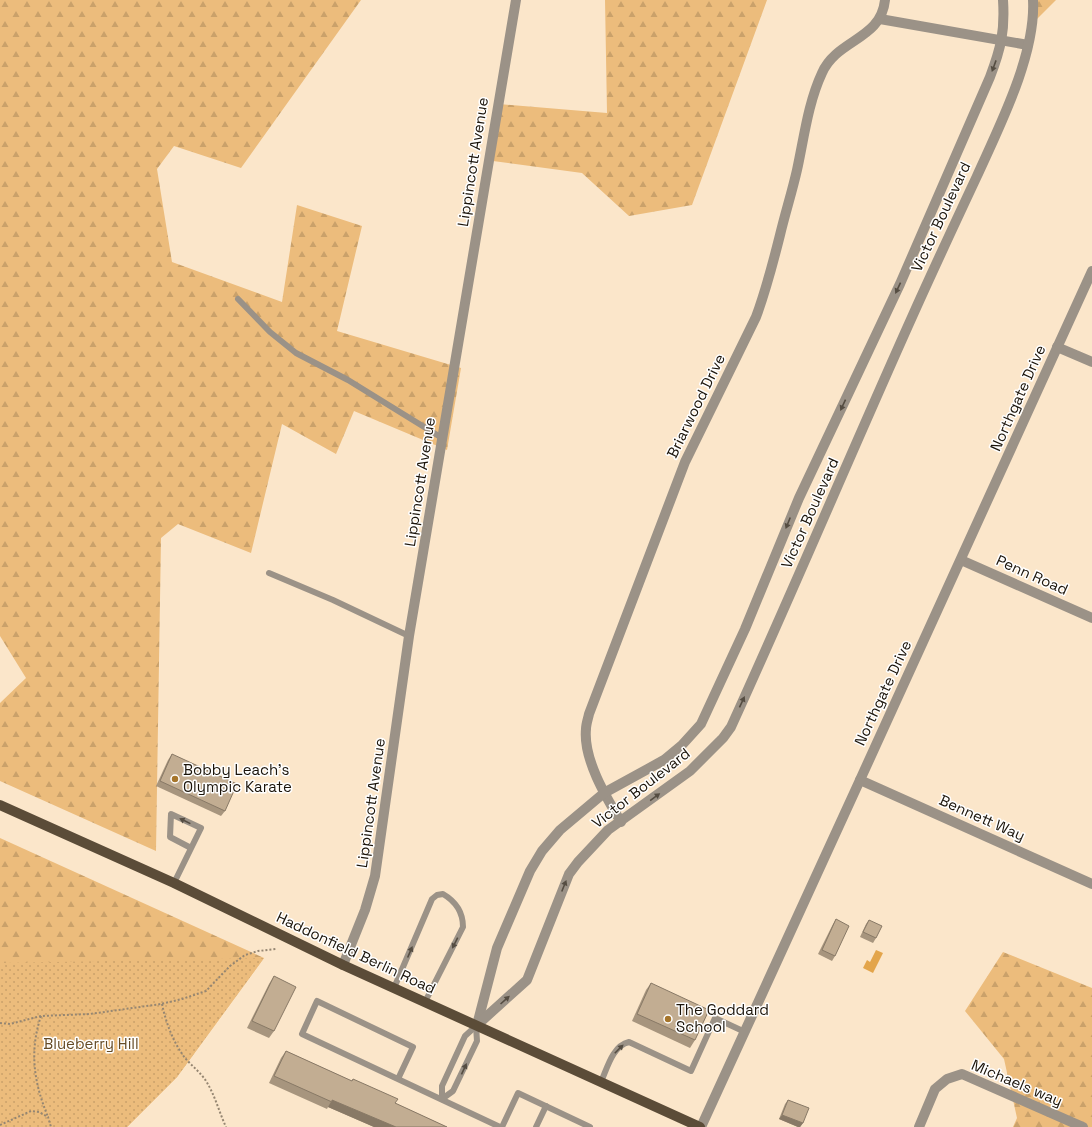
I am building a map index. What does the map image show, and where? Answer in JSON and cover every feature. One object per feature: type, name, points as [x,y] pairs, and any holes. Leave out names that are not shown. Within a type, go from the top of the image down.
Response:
[{"type":"main road","name":"Haddonfield Berlin Road","points":[[0,805],[174,882],[343,965],[700,1127]]},
{"type":"street","name":"Lippincott Avenue","points":[[343,965],[365,910],[375,876],[409,636],[516,0]]},
{"type":"street","points":[[885,0],[880,19],[1028,45]]},
{"type":"street","name":"Victor Boulevard","points":[[476,1026],[497,948],[530,871],[542,851],[560,830],[604,793],[664,760],[682,745],[700,724],[745,628],[799,498],[900,284],[990,77],[1002,40],[1004,21],[1003,0]]},
{"type":"street","name":"Victor Boulevard","points":[[476,1026],[527,980],[569,874],[578,862],[608,830],[690,771],[723,738],[731,727],[912,317],[1000,126],[1017,81],[1028,45],[1033,0]]},
{"type":"street","name":"Briarwood Drive","points":[[621,822],[604,793],[590,759],[586,730],[589,714],[685,462],[756,317],[765,294],[796,172],[811,105],[822,73],[829,61],[841,49],[871,30],[880,19]]},
{"type":"street","name":"Northgate Drive","points":[[700,1127],[1092,271]]},
{"type":"street","points":[[1058,347],[1092,362]]},
{"type":"street","name":"Penn Road","points":[[960,560],[1092,618]]},
{"type":"street","name":"Bennett Way","points":[[860,780],[1092,884]]},
{"type":"street","name":"Michaels way","points":[[919,1127],[935,1089],[947,1079],[962,1074],[1072,1125],[1083,1127]]},
{"type":"lane","points":[[238,300],[270,332],[296,353],[348,380],[442,438]]},
{"type":"lane","points":[[270,573],[333,600],[409,636]]},
{"type":"lane","points":[[174,882],[191,848],[201,828],[171,814],[170,837],[191,848]]},
{"type":"lane","points":[[394,988],[432,899],[437,895],[443,894],[456,904],[463,918],[463,927],[425,1002]]},
{"type":"lane","points":[[398,1079],[413,1047],[318,1001],[302,1034],[398,1079],[442,1099],[501,1127],[518,1093],[590,1127]]},
{"type":"lane","points":[[601,1082],[615,1051],[627,1042],[691,1071],[715,1018],[744,1032]]},
{"type":"lane","points":[[442,1099],[442,1086],[465,1036],[476,1026]]},
{"type":"lane","points":[[442,1099],[453,1091],[477,1042],[476,1026]]},
{"type":"lane","points":[[536,1127],[546,1106]]},
{"type":"lane","points":[[572,1127],[575,1120]]},
{"type":"path","points":[[0,1023],[10,1024],[41,1016],[90,1014],[162,1004],[182,999],[206,991],[230,966],[245,956],[258,950],[276,949]]},
{"type":"path","points":[[162,1004],[166,1023],[176,1043],[185,1057],[205,1079],[213,1093],[226,1127]]},
{"type":"path","points":[[41,1016],[36,1031],[33,1050],[40,1096],[51,1127]]},
{"type":"path","points":[[0,1125],[31,1111],[39,1112],[48,1117]]},
{"type":"green space","points":[[0,0],[361,0],[241,168],[174,146],[157,169],[172,262],[282,302],[297,205],[362,226],[337,331],[461,368],[447,450],[354,411],[336,454],[282,424],[251,553],[178,524],[161,538],[156,851],[0,781],[0,703],[26,678],[0,636]]},
{"type":"green space","points":[[605,0],[767,0],[692,205],[629,216],[582,173],[493,161],[499,104],[607,113]]},
{"type":"green space","points":[[1035,0],[1056,0],[1037,19]]},
{"type":"green space","name":"Blueberry Hill","points":[[0,838],[264,958],[177,1077],[127,1127],[0,1127]]},
{"type":"green space","points":[[1003,952],[1092,988],[1092,1127],[1013,1127],[1017,1118],[1004,1059],[965,1011]]},
{"type":"green space","name":"Blueberry Hill","points":[[264,958],[177,1077],[127,1127],[0,1127],[0,963]]},
{"type":"shaded area","points":[[876,950],[883,953],[873,973],[863,968],[867,960],[870,962]]},
{"type":"building","points":[[172,754],[237,784],[225,811],[160,781]]},
{"type":"building","points":[[836,919],[849,926],[835,956],[822,950]]},
{"type":"building","points":[[869,920],[882,926],[876,938],[863,932]]},
{"type":"building","points":[[274,976],[296,987],[274,1031],[252,1021]]},
{"type":"building","name":"The Goddard School","points":[[651,983],[709,1010],[695,1040],[637,1014]]},
{"type":"building","points":[[286,1051],[352,1081],[353,1079],[398,1099],[395,1103],[447,1127],[396,1127],[332,1100],[332,1102],[274,1076]]},
{"type":"building","points":[[788,1100],[809,1108],[803,1123],[782,1115]]},
{"type":"place","name":"Bobby Leach's Olympic Karate","points":[[175,779]]},
{"type":"place","name":"The Goddard School","points":[[668,1019]]}]
